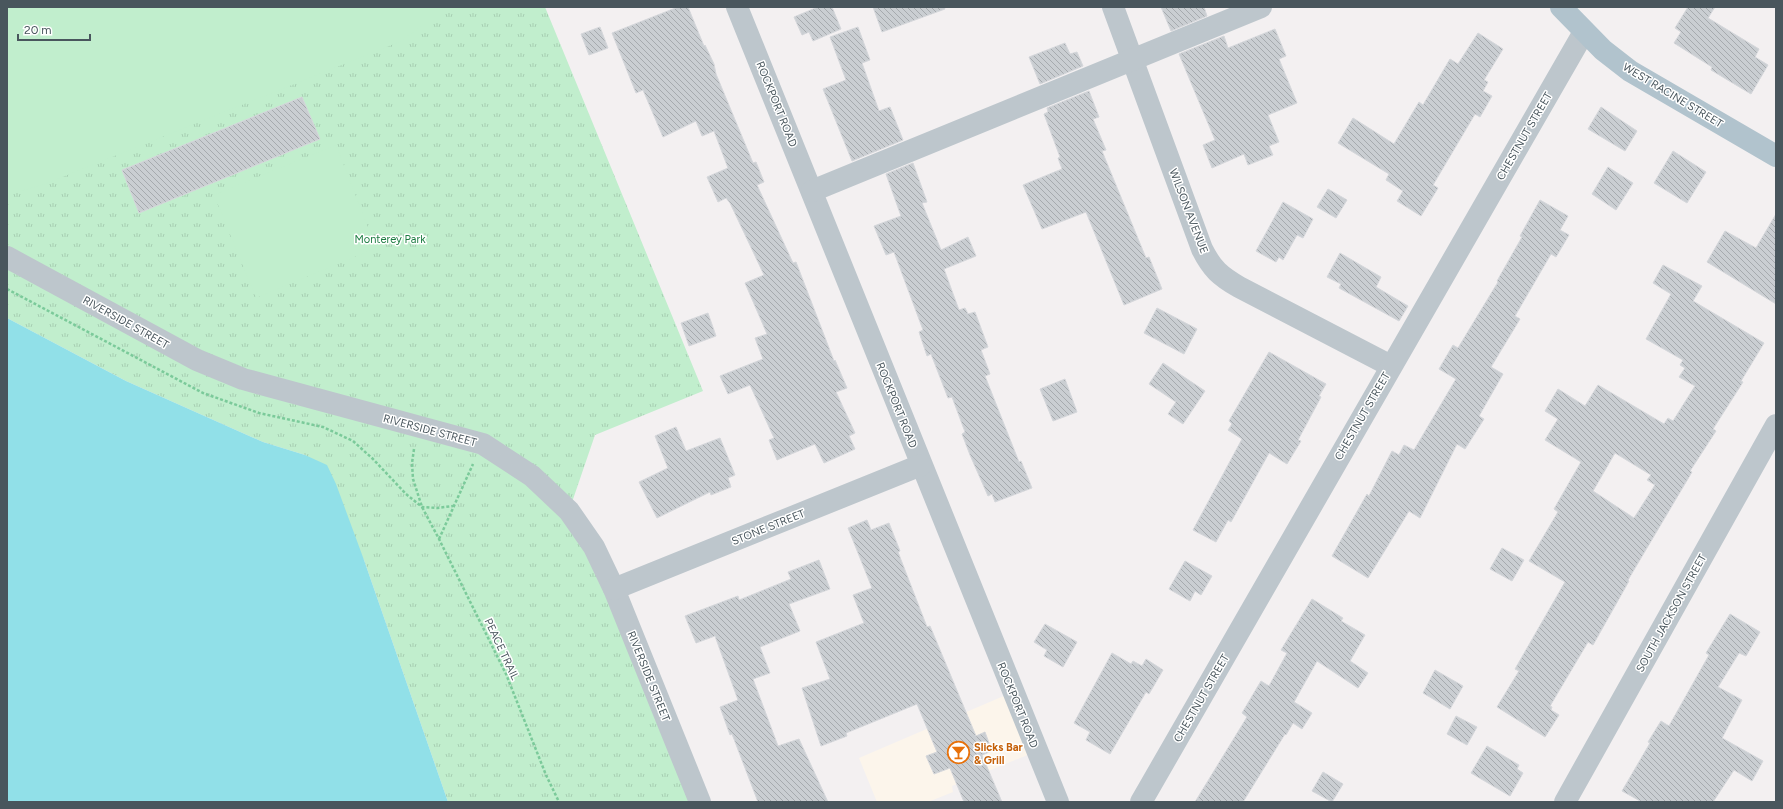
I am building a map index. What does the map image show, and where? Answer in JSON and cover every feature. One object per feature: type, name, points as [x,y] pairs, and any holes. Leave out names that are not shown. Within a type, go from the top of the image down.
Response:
[{"type":"main road","name":"WEST RACINE STREET","points":[[1561,7],[1603,50],[1630,71],[1776,156]]},
{"type":"street","name":"ROCKPORT ROAD","points":[[737,7],[1058,802]]},
{"type":"street","name":"WILSON AVENUE","points":[[1112,7],[1202,249],[1208,262],[1216,273],[1239,287],[1391,366]]},
{"type":"street","points":[[812,190],[1132,58],[1261,7]]},
{"type":"street","name":"CHESTNUT STREET","points":[[1141,802],[1584,32]]},
{"type":"street","name":"RIVERSIDE STREET","points":[[7,257],[158,340],[230,374],[243,379],[483,444],[532,476],[569,511],[594,547],[614,590],[700,802]]},
{"type":"street","name":"SOUTH JACKSON STREET","points":[[1566,802],[1776,424]]},
{"type":"street","name":"STONE STREET","points":[[614,590],[921,465]]},
{"type":"path","name":"PEACE TRAIL","points":[[418,426],[412,463],[413,479],[422,507],[439,538],[506,674],[546,775],[559,802]]},
{"type":"path","points":[[439,538],[483,444]]},
{"type":"shaded area","points":[[1013,692],[1037,751],[952,786],[953,792],[928,802],[877,802],[859,758]]},
{"type":"green space","name":"Monterey Park","points":[[7,7],[545,7],[703,391],[595,435],[569,511],[700,802],[448,802],[364,560],[305,455],[263,442],[126,381],[7,318]]},
{"type":"green space","points":[[7,7],[441,7],[422,26],[399,42],[45,184],[7,195]]},
{"type":"green space","points":[[336,145],[376,248],[256,298],[214,195]]},
{"type":"water","points":[[7,318],[126,381],[263,442],[305,455],[327,465],[336,484],[364,560],[448,802],[7,802]]},
{"type":"building","points":[[678,7],[688,7],[704,46],[705,45],[714,64],[716,74],[753,163],[756,162],[764,182],[757,185],[793,263],[796,262],[834,361],[835,360],[847,388],[836,392],[855,433],[849,436],[855,449],[824,463],[815,444],[777,460],[769,440],[774,438],[750,385],[728,394],[720,376],[763,359],[755,338],[767,334],[745,283],[764,275],[730,203],[726,198],[718,202],[707,177],[728,168],[714,131],[702,136],[696,121],[663,137],[643,90],[636,93],[612,33]]},
{"type":"building","points":[[818,7],[832,7],[841,29],[813,41],[809,32],[802,35],[794,17]]},
{"type":"building","points":[[873,7],[944,7],[945,9],[882,32]]},
{"type":"building","points":[[1161,7],[1204,7],[1207,16],[1171,31]]},
{"type":"building","points":[[1688,7],[1715,7],[1708,18],[1759,49],[1755,57],[1768,65],[1751,94],[1711,70],[1712,67],[1674,43],[1681,32],[1675,28]]},
{"type":"building","points":[[600,27],[608,48],[589,55],[581,34]]},
{"type":"building","points":[[858,27],[870,60],[862,63],[879,111],[890,107],[903,140],[852,161],[823,89],[846,80],[830,37]]},
{"type":"building","points":[[1275,29],[1286,56],[1279,59],[1297,103],[1268,115],[1279,142],[1269,146],[1273,155],[1248,165],[1244,154],[1212,168],[1203,145],[1215,140],[1179,54],[1224,36],[1228,48]]},
{"type":"building","points":[[1478,33],[1503,49],[1484,80],[1488,82],[1483,91],[1492,96],[1480,117],[1475,114],[1433,185],[1438,188],[1421,216],[1397,201],[1403,191],[1386,180],[1389,174],[1338,143],[1353,118],[1394,144],[1419,102],[1423,105],[1450,59],[1458,64]]},
{"type":"building","points":[[1065,43],[1070,54],[1077,52],[1083,66],[1040,84],[1029,57]]},
{"type":"building","points":[[1089,91],[1099,117],[1093,119],[1106,150],[1102,151],[1146,258],[1149,257],[1162,289],[1124,305],[1086,212],[1042,229],[1023,185],[1062,169],[1058,158],[1060,157],[1044,114],[1048,112],[1047,108]]},
{"type":"building","points":[[302,97],[320,139],[139,213],[122,170]]},
{"type":"building","points":[[1601,107],[1637,131],[1625,151],[1588,129]]},
{"type":"building","points":[[1673,151],[1706,172],[1687,203],[1654,183]]},
{"type":"building","points":[[913,163],[927,202],[922,203],[941,250],[968,237],[976,256],[944,269],[959,310],[965,308],[968,314],[975,312],[988,347],[981,350],[990,374],[985,376],[1019,462],[1021,461],[1032,488],[995,502],[992,494],[988,496],[970,455],[962,434],[965,432],[952,397],[948,398],[931,354],[927,356],[919,332],[923,330],[894,252],[886,255],[874,226],[901,216],[886,174]]},
{"type":"building","points":[[1608,167],[1633,183],[1616,210],[1592,194]]},
{"type":"building","points":[[1328,189],[1347,200],[1336,218],[1317,207]]},
{"type":"building","points":[[1540,200],[1568,216],[1560,230],[1569,235],[1556,257],[1551,254],[1515,316],[1520,319],[1491,367],[1503,374],[1479,416],[1484,419],[1465,449],[1457,444],[1420,518],[1409,511],[1368,578],[1332,556],[1367,494],[1369,496],[1392,451],[1399,455],[1404,445],[1414,450],[1456,379],[1439,369],[1453,345],[1458,348],[1498,282],[1497,281],[1522,237],[1520,236]]},
{"type":"building","points":[[1283,202],[1313,219],[1303,238],[1297,235],[1283,260],[1279,257],[1276,262],[1256,251]]},
{"type":"building","points":[[1776,214],[1776,304],[1707,262],[1725,231],[1756,248]]},
{"type":"building","points":[[1340,253],[1381,277],[1376,287],[1408,306],[1399,321],[1339,288],[1341,284],[1327,277]]},
{"type":"building","points":[[1663,265],[1702,286],[1693,301],[1764,343],[1741,381],[1743,382],[1713,429],[1716,431],[1690,471],[1692,472],[1628,580],[1629,581],[1593,645],[1588,642],[1550,706],[1552,707],[1551,710],[1559,715],[1545,737],[1497,707],[1519,671],[1515,669],[1565,582],[1529,561],[1558,512],[1554,509],[1581,462],[1545,440],[1558,419],[1545,411],[1558,389],[1585,406],[1598,385],[1664,424],[1668,418],[1673,421],[1695,386],[1679,377],[1685,368],[1680,365],[1683,360],[1646,339],[1671,294],[1653,283]],"holes":[[[1615,453],[1651,475],[1647,480],[1655,485],[1634,518],[1593,491]]]},
{"type":"building","points":[[1157,308],[1197,329],[1184,354],[1144,333]]},
{"type":"building","points":[[708,313],[716,336],[689,346],[681,323]]},
{"type":"building","points":[[1269,352],[1326,384],[1319,396],[1321,397],[1298,440],[1301,441],[1287,464],[1269,453],[1231,522],[1228,520],[1216,542],[1193,530],[1242,439],[1228,430],[1232,424],[1229,421]]},
{"type":"building","points":[[1163,363],[1205,391],[1183,424],[1168,414],[1176,402],[1149,384]]},
{"type":"building","points":[[1065,379],[1077,412],[1053,421],[1040,389]]},
{"type":"building","points":[[676,427],[686,451],[720,438],[735,475],[728,478],[731,487],[711,495],[710,492],[657,518],[639,482],[668,468],[655,436]]},
{"type":"building","points":[[867,520],[871,530],[889,523],[900,551],[898,552],[927,627],[930,626],[976,736],[985,732],[992,751],[982,755],[1002,802],[964,802],[950,768],[934,774],[926,756],[937,752],[917,704],[846,733],[847,736],[821,746],[802,688],[830,679],[816,642],[864,623],[853,595],[872,588],[848,528]]},
{"type":"building","points":[[1502,548],[1524,560],[1512,581],[1490,569]]},
{"type":"building","points":[[819,560],[830,589],[789,604],[800,631],[760,647],[770,673],[753,679],[778,746],[799,739],[828,802],[758,802],[720,707],[738,700],[715,636],[696,643],[685,616],[738,596],[739,600],[791,579],[788,572]]},
{"type":"building","points":[[1185,561],[1212,576],[1201,595],[1195,591],[1190,601],[1169,589]]},
{"type":"building","points":[[1312,599],[1343,618],[1341,621],[1365,635],[1350,661],[1368,673],[1358,688],[1317,661],[1294,702],[1312,713],[1302,729],[1293,723],[1243,802],[1195,802],[1247,717],[1242,713],[1261,681],[1269,686],[1287,653],[1281,650]]},
{"type":"building","points":[[1730,614],[1760,632],[1746,656],[1739,653],[1718,687],[1742,700],[1722,738],[1763,761],[1752,781],[1734,770],[1713,802],[1642,802],[1622,791],[1661,721],[1669,726],[1709,655],[1706,653]]},
{"type":"building","points":[[1045,624],[1077,642],[1063,667],[1044,656],[1047,650],[1034,642]]},
{"type":"building","points":[[1112,653],[1131,664],[1133,661],[1142,666],[1146,659],[1163,670],[1149,694],[1146,692],[1110,754],[1086,740],[1090,732],[1074,723]]},
{"type":"building","points":[[1435,670],[1463,686],[1450,709],[1423,693]]},
{"type":"building","points":[[1456,716],[1477,727],[1467,745],[1447,734]]},
{"type":"building","points":[[1487,746],[1519,765],[1517,769],[1523,773],[1510,796],[1471,773]]},
{"type":"building","points":[[1323,772],[1343,784],[1332,802],[1312,791]]},
{"type":"place","name":"Slicks Bar & Grill","points":[[959,753]]}]
